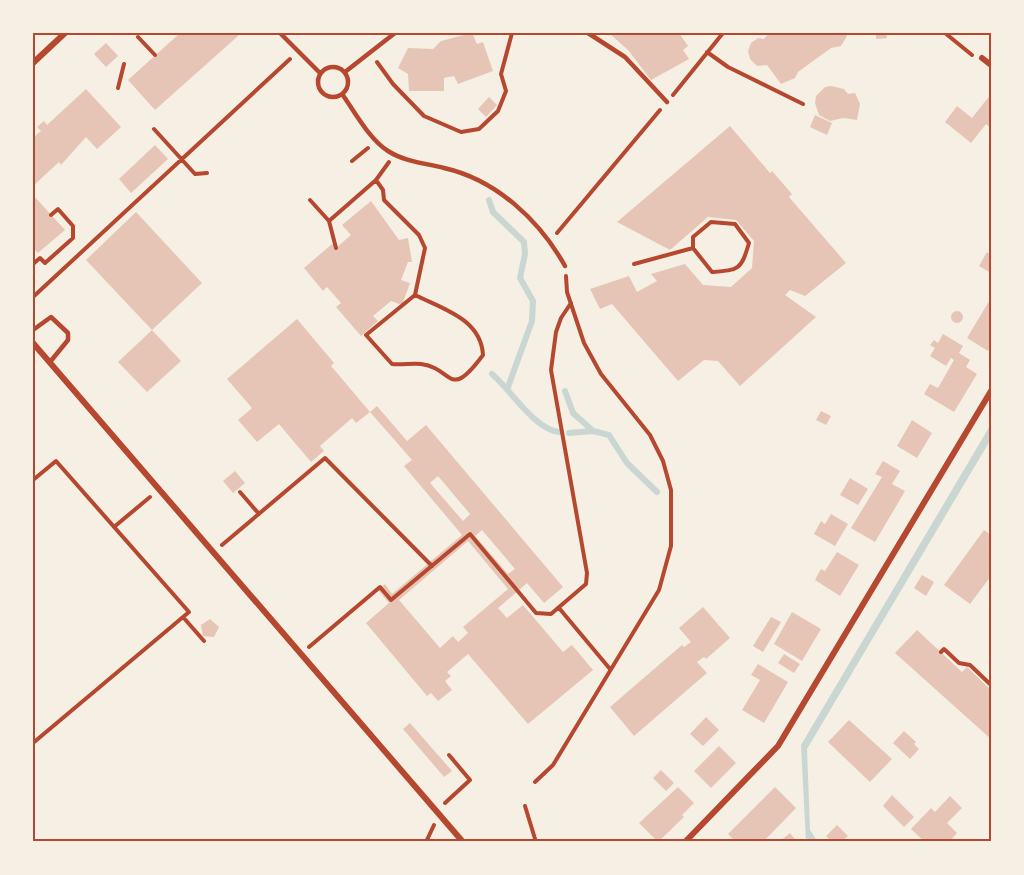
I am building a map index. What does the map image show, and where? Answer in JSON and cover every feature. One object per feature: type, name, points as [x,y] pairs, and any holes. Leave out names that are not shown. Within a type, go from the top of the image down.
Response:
[{"type":"street","points":[[33,63],[65,33]]},
{"type":"street","points":[[982,58],[991,65]]},
{"type":"street","points":[[33,343],[464,842]]},
{"type":"street","points":[[685,842],[778,746],[991,391]]},
{"type":"lane","points":[[280,33],[320,73]]},
{"type":"lane","points":[[345,72],[395,33]]},
{"type":"lane","points":[[588,33],[625,57],[667,102]]},
{"type":"lane","points":[[331,66],[345,72],[348,78],[347,87],[342,94],[328,96],[321,92],[318,86],[320,73],[331,66]]},
{"type":"lane","points":[[342,94],[376,140],[394,154],[409,161],[446,168],[475,180],[509,200],[551,241],[565,266]]},
{"type":"lane","points":[[33,330],[51,317],[68,333],[68,340],[50,362]]},
{"type":"path","points":[[370,51],[393,84],[424,116],[461,132],[478,129],[498,111],[506,91],[501,74],[512,33]]},
{"type":"path","points":[[551,241],[723,33]]},
{"type":"path","points":[[945,33],[973,55],[982,58]]},
{"type":"path","points":[[138,37],[154,55]]},
{"type":"path","points":[[33,297],[297,52]]},
{"type":"path","points":[[707,52],[728,67],[803,104]]},
{"type":"path","points":[[118,88],[124,64]]},
{"type":"path","points":[[154,129],[195,174],[207,173]]},
{"type":"path","points":[[352,161],[376,140]]},
{"type":"path","points":[[329,221],[376,180],[394,154]]},
{"type":"path","points":[[376,180],[382,190],[384,200],[419,235],[425,248],[416,295],[366,335],[392,364],[421,364],[451,380],[460,379],[483,355],[482,344],[474,329],[462,318],[416,295]]},
{"type":"path","points":[[310,201],[329,221],[336,248]]},
{"type":"path","points":[[33,264],[40,258],[45,263],[73,238],[73,226],[58,209],[51,215]]},
{"type":"path","points":[[711,222],[735,224],[749,243],[743,264],[734,270],[712,272],[693,248],[693,237],[711,222]]},
{"type":"path","points":[[634,264],[693,248]]},
{"type":"path","points":[[535,782],[553,765],[660,590],[671,546],[672,490],[663,461],[650,435],[601,374],[584,343],[571,303],[565,266]]},
{"type":"path","points":[[301,653],[380,587],[391,600],[470,534],[536,613],[551,614],[586,584],[587,573],[551,370],[556,332],[561,318],[571,303]]},
{"type":"path","points":[[214,552],[325,458],[432,566]]},
{"type":"path","points":[[33,480],[56,461],[189,612],[33,743]]},
{"type":"path","points":[[114,527],[160,489]]},
{"type":"path","points":[[240,492],[259,514]]},
{"type":"path","points":[[559,608],[610,669]]},
{"type":"path","points":[[183,617],[204,641]]},
{"type":"path","points":[[940,652],[944,649],[959,663],[970,665],[988,684]]},
{"type":"path","points":[[449,755],[470,780],[459,789]]},
{"type":"path","points":[[525,806],[536,842]]},
{"type":"shaded area","points":[[991,424],[991,439],[807,749],[810,830],[818,842],[806,842],[801,745]]},
{"type":"building","points":[[180,33],[236,33],[238,36],[155,110],[128,80]]},
{"type":"building","points":[[472,33],[477,44],[483,42],[493,71],[458,84],[454,76],[444,78],[444,91],[409,91],[408,74],[398,68],[408,48],[433,49],[441,41]]},
{"type":"building","points":[[609,33],[679,33],[688,46],[683,50],[689,59],[651,80],[628,50]]},
{"type":"building","points":[[769,33],[845,33],[847,36],[841,46],[831,48],[798,72],[795,78],[781,84],[767,65],[757,66],[750,59],[748,51],[751,43],[758,38],[764,39]]},
{"type":"building","points":[[876,33],[886,33],[887,38],[876,39]]},
{"type":"building","points":[[106,43],[118,56],[106,67],[94,54]]},
{"type":"building","points":[[825,87],[844,89],[848,94],[855,93],[860,104],[857,120],[843,118],[830,121],[819,115],[815,103],[816,96]]},
{"type":"building","points":[[86,89],[121,127],[97,149],[86,137],[61,165],[59,162],[33,186],[33,138],[41,131],[37,127],[44,121],[47,125]]},
{"type":"building","points":[[991,94],[991,128],[986,124],[971,143],[945,122],[957,106],[972,118]]},
{"type":"building","points":[[489,97],[497,105],[486,117],[478,109]]},
{"type":"building","points":[[815,115],[832,123],[827,135],[810,127]]},
{"type":"building","points":[[730,126],[770,173],[772,171],[792,194],[789,197],[846,263],[805,296],[790,290],[785,295],[816,317],[740,386],[718,361],[704,360],[678,381],[612,304],[600,309],[590,289],[629,276],[637,292],[657,281],[651,274],[685,264],[703,285],[731,287],[752,268],[754,241],[736,220],[708,217],[670,250],[617,222]]},
{"type":"building","points":[[155,145],[168,159],[131,193],[119,179]]},
{"type":"building","points":[[33,195],[65,230],[38,253],[33,248]]},
{"type":"building","points":[[371,201],[399,240],[408,238],[412,262],[408,262],[401,280],[410,283],[402,305],[391,301],[373,316],[378,321],[361,336],[336,307],[341,303],[327,287],[323,291],[304,268],[332,244],[336,248],[351,235],[342,225]]},
{"type":"building","points":[[136,212],[202,283],[152,330],[86,260]]},
{"type":"building","points":[[987,252],[991,255],[991,273],[979,266]]},
{"type":"building","points":[[991,298],[991,346],[988,351],[967,338]]},
{"type":"building","points":[[959,311],[963,317],[959,323],[955,323],[951,315]]},
{"type":"building","points":[[297,319],[334,363],[331,366],[370,412],[356,423],[352,418],[320,446],[324,451],[311,462],[279,424],[257,442],[238,420],[252,408],[227,379]]},
{"type":"building","points":[[152,330],[181,361],[147,392],[118,362]]},
{"type":"building","points":[[943,334],[963,346],[959,353],[970,360],[966,367],[977,374],[954,412],[924,394],[930,384],[938,388],[954,360],[951,358],[946,366],[930,356],[935,348],[930,345],[934,340],[938,343]]},
{"type":"building","points":[[377,406],[407,441],[426,425],[563,587],[544,603],[527,583],[498,608],[507,618],[523,605],[563,652],[572,645],[593,670],[528,724],[468,654],[447,672],[451,676],[445,681],[452,690],[438,701],[431,693],[427,696],[366,623],[389,603],[378,590],[385,584],[392,594],[462,535],[404,466],[412,460],[370,412]],"holes":[[[438,476],[470,514],[463,521],[430,483]],[[482,530],[515,569],[508,574],[475,536]],[[468,541],[508,589],[463,627],[468,633],[458,642],[453,636],[440,648],[399,600]]]},
{"type":"building","points":[[821,411],[831,416],[826,425],[816,420]]},
{"type":"building","points":[[912,420],[932,433],[917,458],[897,446]]},
{"type":"building","points":[[883,461],[900,471],[892,484],[905,491],[875,542],[851,528],[882,477],[875,474]]},
{"type":"building","points":[[235,471],[245,483],[233,493],[223,481]]},
{"type":"building","points":[[850,478],[868,489],[858,505],[840,495]]},
{"type":"building","points":[[831,514],[848,524],[835,546],[814,534],[821,521],[825,524]]},
{"type":"building","points":[[984,530],[991,535],[991,576],[970,604],[944,585]]},
{"type":"building","points":[[837,552],[859,565],[840,596],[815,580],[821,569],[825,571]]},
{"type":"building","points":[[922,575],[934,582],[926,596],[914,588]]},
{"type":"building","points":[[703,607],[730,638],[706,659],[704,657],[697,662],[707,673],[634,736],[610,707],[682,645],[684,647],[691,642],[679,628]]},
{"type":"building","points":[[792,612],[821,629],[802,661],[774,644]]},
{"type":"building","points":[[771,617],[781,622],[763,652],[753,646]]},
{"type":"building","points":[[210,619],[219,627],[214,637],[203,636],[201,625]]},
{"type":"building","points":[[917,630],[962,672],[967,667],[991,690],[991,739],[895,653]]},
{"type":"building","points":[[784,654],[800,664],[794,673],[778,663]]},
{"type":"building","points":[[758,664],[788,682],[764,723],[742,710],[760,680],[751,675]]},
{"type":"building","points":[[706,717],[719,730],[703,746],[690,734]]},
{"type":"building","points":[[849,720],[892,759],[870,782],[828,742]]},
{"type":"building","points":[[410,723],[452,771],[444,777],[403,729]]},
{"type":"building","points":[[904,731],[916,742],[914,744],[919,749],[910,759],[893,743]]},
{"type":"building","points":[[719,746],[736,763],[711,788],[694,771]]},
{"type":"building","points":[[661,770],[674,783],[666,791],[653,778]]},
{"type":"building","points":[[678,787],[694,803],[682,815],[684,817],[658,842],[639,823]]},
{"type":"building","points":[[775,787],[796,808],[763,842],[736,842],[728,834]]},
{"type":"building","points":[[892,795],[914,817],[904,827],[883,806]]},
{"type":"building","points":[[950,796],[962,808],[947,823],[957,833],[949,842],[925,842],[911,829],[931,808],[935,812]]},
{"type":"building","points":[[837,825],[848,836],[841,842],[832,842],[826,836]]},
{"type":"building","points":[[790,833],[797,842],[779,842]]},
{"type":"waterway","points":[[489,200],[493,212],[524,242],[525,254],[520,278],[533,301],[532,321],[508,387]]},
{"type":"waterway","points":[[492,374],[532,417],[550,430],[559,432]]},
{"type":"waterway","points":[[565,391],[573,413],[592,430]]},
{"type":"waterway","points":[[569,433],[593,431],[609,435],[627,463],[657,492]]}]
